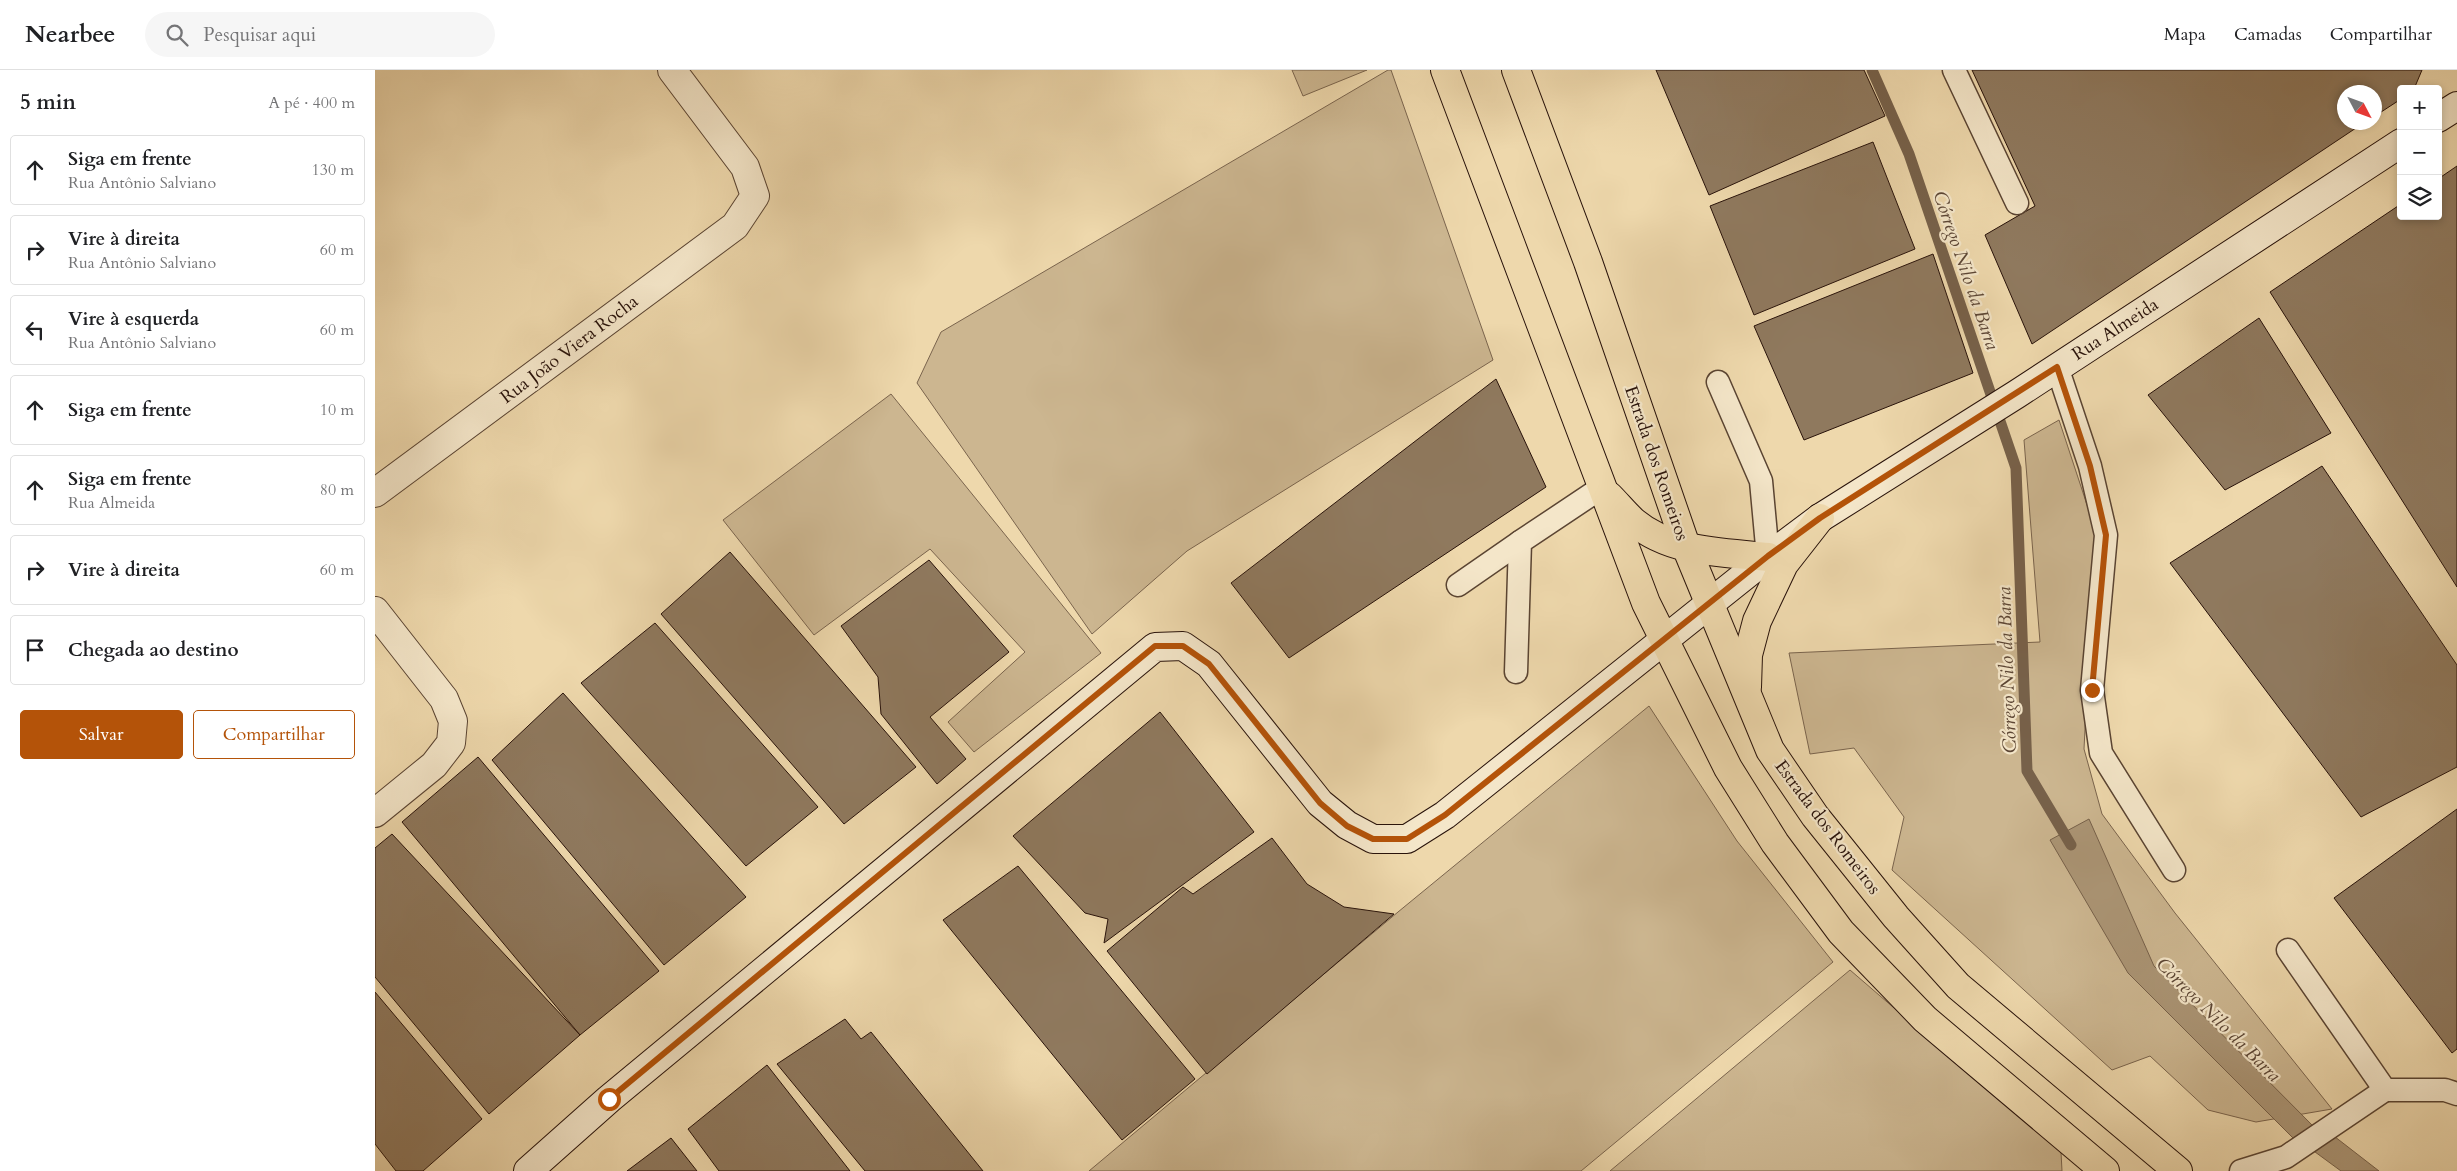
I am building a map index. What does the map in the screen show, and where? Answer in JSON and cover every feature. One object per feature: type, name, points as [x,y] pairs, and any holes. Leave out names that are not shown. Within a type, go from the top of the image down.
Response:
[{"type":"main road","points":[[1445,70],[1601,488],[1646,603],[1728,768],[1775,843],[1841,932],[1919,1014],[2078,1158],[2105,1171]]},
{"type":"main road","name":"Estrada dos Romeiros","points":[[1516,70],[1588,262],[1687,548],[1771,750],[1815,816],[1896,917],[1958,986],[2178,1171]]},
{"type":"main road","points":[[1601,488],[1635,522],[1654,534],[1687,548],[1768,556]]},
{"type":"main road","points":[[1747,696],[1748,655],[1757,621],[1784,564],[1820,518]]},
{"type":"street","name":"Rua João Viera Rocha","points":[[375,493],[735,226],[755,196],[745,167],[672,70]]},
{"type":"street","points":[[2442,115],[2457,106]]},
{"type":"street","name":"Rua Almeida","points":[[527,1171],[617,1092],[1155,646],[1183,646],[1209,664],[1320,803],[1347,826],[1373,839],[1407,839],[1445,815],[1710,605],[1768,556],[1820,518],[2017,394],[2397,146]]},
{"type":"street","points":[[375,611],[444,699],[453,721],[451,743],[434,765],[375,813]]},
{"type":"lane","points":[[1954,70],[2017,203]]},
{"type":"lane","points":[[2057,367],[2090,466],[2106,535],[2092,690],[2101,753],[2174,870]]},
{"type":"lane","points":[[1719,382],[1761,482],[1768,556]]},
{"type":"lane","points":[[1458,585],[1601,488]]},
{"type":"lane","points":[[1516,672],[1520,542]]},
{"type":"lane","points":[[2288,950],[2361,1059],[2385,1090]]},
{"type":"lane","points":[[2241,1171],[2288,1159],[2339,1119],[2385,1090],[2445,1090],[2457,1094]]},
{"type":"shaded area","points":[[1292,70],[1367,70],[1303,96]]},
{"type":"shaded area","points":[[1388,70],[1391,70],[1493,360],[1187,551],[1092,634],[917,383],[941,332]]},
{"type":"shaded area","points":[[891,394],[1101,653],[974,752],[948,722],[1025,652],[930,549],[814,635],[723,520]]},
{"type":"shaded area","points":[[2059,420],[2095,529],[2084,749],[2102,814],[2175,913],[2332,1109],[2256,1122],[2208,1110],[2150,1056],[2112,1070],[1892,870],[1904,817],[1854,748],[1810,754],[1789,653],[2040,642],[2024,440]]},
{"type":"shaded area","points":[[1649,706],[1737,841],[1833,962],[1581,1171],[1089,1171],[1398,912]]},
{"type":"shaded area","points":[[2089,819],[2154,966],[2313,1126],[2294,1139],[2128,973],[2050,840]]},
{"type":"shaded area","points":[[1850,970],[2061,1152],[2062,1171],[1610,1171]]},
{"type":"shaded area","points":[[2330,1133],[2379,1171],[2341,1171],[2311,1149]]},
{"type":"building","points":[[1656,70],[1864,70],[1885,116],[1709,195]]},
{"type":"building","points":[[1972,70],[2422,70],[2416,85],[2397,85],[2397,102],[2382,111],[2382,85],[2337,85],[2337,130],[2353,130],[2032,344],[1985,235],[2035,206]]},
{"type":"building","points":[[1873,142],[1915,249],[1754,315],[1710,206]]},
{"type":"building","points":[[2457,166],[2457,587],[2270,292],[2397,207],[2397,220],[2442,220],[2442,176]]},
{"type":"building","points":[[1933,254],[1973,373],[1804,440],[1754,326]]},
{"type":"building","points":[[2259,318],[2331,433],[2225,490],[2148,395]]},
{"type":"building","points":[[1496,379],[1546,487],[1289,658],[1231,583]]},
{"type":"building","points":[[2322,466],[2457,665],[2457,767],[2361,817],[2170,563]]},
{"type":"building","points":[[730,552],[916,767],[844,824],[661,614]]},
{"type":"building","points":[[929,560],[1009,652],[930,717],[966,759],[937,784],[881,714],[878,677],[841,626]]},
{"type":"building","points":[[655,623],[818,807],[746,866],[581,683]]},
{"type":"building","points":[[563,693],[746,897],[664,965],[492,760]]},
{"type":"building","points":[[1160,712],[1254,832],[1104,943],[1108,919],[1085,913],[1013,836]]},
{"type":"building","points":[[478,757],[659,971],[580,1035],[402,822]]},
{"type":"building","points":[[2457,809],[2457,1049],[2452,1053],[2334,898]]},
{"type":"building","points":[[392,834],[580,1035],[489,1114],[375,977],[375,848]]},
{"type":"building","points":[[1272,838],[1307,884],[1344,907],[1394,914],[1207,1074],[1107,951],[1183,887],[1193,894]]},
{"type":"building","points":[[1018,866],[1195,1079],[1122,1140],[943,920]]},
{"type":"building","points":[[375,992],[482,1119],[423,1171],[396,1171],[375,1144]]},
{"type":"building","points":[[845,1019],[861,1039],[871,1032],[983,1171],[865,1171],[777,1064]]},
{"type":"building","points":[[767,1065],[850,1171],[719,1171],[688,1129]]},
{"type":"building","points":[[671,1138],[697,1171],[627,1171]]},
{"type":"waterway","name":"Córrego Nilo da Barra","points":[[1872,70],[1909,154],[2016,468],[2027,771],[2071,845]]},
{"type":"route","points":[[609,1099],[1155,646],[1183,646],[1209,664],[1320,803],[1347,826],[1373,839],[1407,839],[1445,815],[1710,605],[1768,556],[1820,518],[2057,367],[2090,466],[2106,535],[2092,690]]}]
